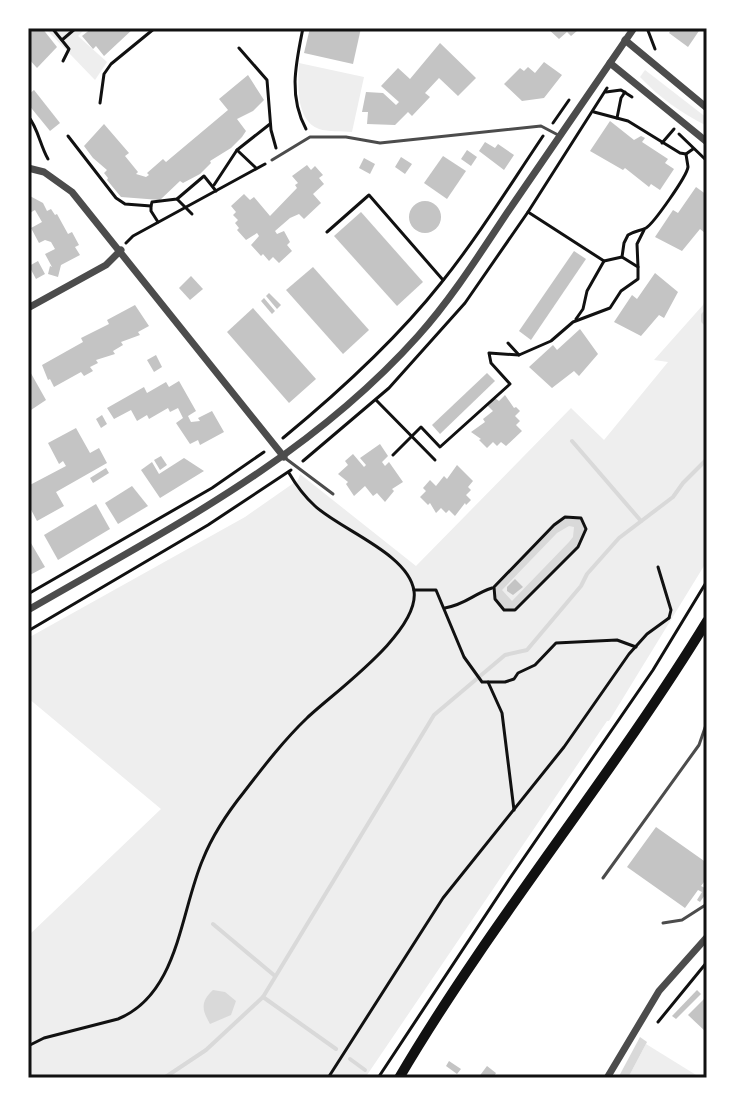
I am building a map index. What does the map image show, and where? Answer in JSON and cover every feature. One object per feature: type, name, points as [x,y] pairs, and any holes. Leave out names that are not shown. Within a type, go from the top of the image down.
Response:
[{"type":"main road","points":[[399,1078],[435,1017],[706,626]]},
{"type":"street","points":[[28,610],[198,513],[284,457],[379,377],[419,335],[454,291],[634,28]]},
{"type":"street","points":[[625,40],[707,108]]},
{"type":"street","points":[[610,63],[707,142]]},
{"type":"street","points":[[28,168],[44,172],[72,192],[284,457]]},
{"type":"street","points":[[28,308],[106,265],[121,250]]},
{"type":"street","points":[[607,1078],[659,991],[707,937]]},
{"type":"lane","points":[[272,160],[310,137],[346,137],[380,143],[541,126],[560,136]]},
{"type":"lane","points":[[284,457],[333,494]]},
{"type":"lane","points":[[603,878],[699,745],[707,722]]},
{"type":"lane","points":[[663,923],[682,920],[707,904]]},
{"type":"path","points":[[52,28],[69,49],[63,61]]},
{"type":"path","points":[[62,40],[76,28]]},
{"type":"path","points":[[100,103],[104,74],[111,64],[155,28]]},
{"type":"path","points":[[303,28],[294,88],[297,113],[310,137]]},
{"type":"path","points":[[239,48],[267,80],[270,124],[279,155]]},
{"type":"path","points":[[606,92],[625,92],[637,101]]},
{"type":"path","points":[[617,118],[625,92]]},
{"type":"path","points":[[594,112],[628,121],[686,154]]},
{"type":"path","points":[[28,116],[35,124],[48,159]]},
{"type":"path","points":[[214,189],[237,150],[270,124]]},
{"type":"path","points":[[669,124],[707,161]]},
{"type":"path","points":[[28,594],[212,488],[314,412],[398,332],[444,280],[548,129]]},
{"type":"path","points":[[662,143],[674,129]]},
{"type":"path","points":[[68,136],[116,198],[125,204],[151,206]]},
{"type":"path","points":[[686,154],[693,149]]},
{"type":"path","points":[[237,150],[256,169]]},
{"type":"path","points":[[573,322],[610,308],[621,291],[640,280],[637,244],[644,230],[658,218],[669,197],[683,182],[688,166],[686,154]]},
{"type":"path","points":[[121,250],[133,236],[272,160]]},
{"type":"path","points":[[158,222],[151,211],[152,202],[177,199],[204,176],[214,189]]},
{"type":"path","points":[[327,232],[369,195],[444,280]]},
{"type":"path","points":[[177,199],[192,214]]},
{"type":"path","points":[[528,212],[604,261],[622,257],[638,267]]},
{"type":"path","points":[[622,257],[628,235],[644,230]]},
{"type":"path","points":[[393,455],[421,427],[440,447],[510,384],[491,363],[489,353],[519,355],[551,341],[583,309],[587,291],[604,261]]},
{"type":"path","points":[[614,302],[619,305]]},
{"type":"path","points":[[508,343],[519,355]]},
{"type":"path","points":[[376,400],[435,460]]},
{"type":"path","points":[[28,1046],[44,1038],[118,1019],[149,999],[166,968],[192,887],[215,833],[242,794],[294,732],[381,652],[410,610],[414,589],[406,573],[396,562],[315,506],[288,473]]},
{"type":"path","points":[[445,608],[464,605],[481,592],[494,587],[565,517],[581,518],[586,529],[578,547],[515,610],[504,610],[495,599],[494,587]]},
{"type":"path","points":[[328,1078],[443,898],[564,747],[636,647],[647,634],[669,618],[671,610],[658,567]]},
{"type":"path","points":[[378,1078],[653,670],[707,581]]},
{"type":"path","points":[[414,589],[436,590],[464,657],[482,682],[514,679],[518,673],[535,665],[556,643],[617,640],[636,647]]},
{"type":"path","points":[[669,618],[680,622]]},
{"type":"path","points":[[488,682],[502,713],[514,810]]},
{"type":"path","points":[[658,1022],[707,962]]},
{"type":"shaded area","points":[[45,28],[86,28],[78,36],[107,62],[95,80]]},
{"type":"shaded area","points":[[299,63],[364,77],[352,132],[319,129],[306,118],[300,100]]},
{"type":"shaded area","points":[[645,70],[707,118],[707,126],[655,92],[640,77]]},
{"type":"shaded area","points":[[707,294],[707,561],[609,721],[365,1078],[28,1078],[28,936],[161,809],[28,698],[28,638],[245,517],[298,480],[300,474],[416,566],[571,408],[604,440],[668,362],[654,360],[703,305]]},
{"type":"shaded area","points":[[565,517],[581,518],[586,529],[578,547],[515,610],[504,610],[495,599],[494,587]],"holes":[[[569,526],[574,527],[569,542],[512,601],[502,590],[557,533]]]},
{"type":"shaded area","points":[[213,990],[225,992],[236,1001],[231,1015],[210,1024],[204,1006]]},
{"type":"shaded area","points":[[640,1037],[647,1042],[628,1078],[618,1078]]},
{"type":"shaded area","points":[[646,1044],[701,1078],[628,1078]]},
{"type":"building","points":[[28,28],[42,28],[57,47],[37,68],[28,58]]},
{"type":"building","points":[[92,28],[134,28],[104,56],[82,36]]},
{"type":"building","points":[[310,28],[361,28],[353,64],[304,53]]},
{"type":"building","points":[[547,28],[573,28],[577,31],[571,36],[567,32],[559,39]]},
{"type":"building","points":[[672,28],[701,28],[688,47],[669,33]]},
{"type":"building","points":[[440,43],[476,78],[458,96],[439,78],[425,93],[430,97],[412,116],[408,112],[395,125],[367,124],[368,112],[362,112],[366,92],[383,93],[396,105],[399,102],[381,86],[398,68],[410,79]]},
{"type":"building","points":[[544,62],[562,75],[544,98],[522,101],[504,84],[520,68],[524,71],[528,67],[535,73]]},
{"type":"building","points":[[248,75],[264,100],[253,111],[237,119],[246,131],[242,137],[210,161],[200,174],[183,183],[180,181],[160,200],[121,197],[107,180],[104,173],[107,170],[84,146],[104,124],[129,153],[125,156],[138,172],[136,174],[146,177],[163,159],[166,162],[228,110],[219,99]]},
{"type":"building","points":[[34,90],[60,123],[50,131],[28,104],[28,95]]},
{"type":"building","points":[[610,121],[634,140],[641,136],[645,138],[642,142],[668,159],[665,163],[674,169],[660,190],[651,184],[649,187],[625,168],[623,170],[590,151]]},
{"type":"building","points":[[485,142],[495,148],[498,144],[514,155],[504,170],[479,151]]},
{"type":"building","points":[[467,150],[477,157],[471,166],[461,159]]},
{"type":"building","points":[[443,156],[466,171],[447,199],[424,183]]},
{"type":"building","points":[[401,157],[412,164],[405,174],[395,167]]},
{"type":"building","points":[[364,158],[375,164],[370,174],[359,168]]},
{"type":"building","points":[[307,165],[311,170],[315,166],[323,175],[319,178],[324,184],[313,194],[321,203],[304,219],[299,214],[275,231],[277,234],[284,231],[290,242],[287,245],[292,251],[279,263],[273,257],[269,261],[251,245],[259,236],[257,233],[246,240],[237,230],[239,228],[235,223],[238,220],[233,215],[236,212],[231,206],[244,194],[250,200],[254,197],[270,216],[297,188],[295,185],[298,183],[292,176]]},
{"type":"building","points":[[696,187],[707,195],[707,230],[705,233],[700,229],[682,251],[655,237],[673,210],[678,213]]},
{"type":"building","points":[[28,195],[43,203],[47,211],[51,209],[57,214],[68,234],[72,232],[79,245],[75,247],[80,255],[61,265],[58,277],[48,274],[52,267],[45,254],[55,249],[51,242],[45,240],[39,243],[31,228],[42,222],[35,210],[28,214]]},
{"type":"building","points":[[425,201],[436,206],[441,217],[436,228],[425,233],[414,228],[409,217],[414,206]]},
{"type":"building","points":[[361,212],[423,282],[397,306],[334,236]]},
{"type":"building","points":[[574,251],[586,259],[531,340],[519,331]]},
{"type":"building","points":[[38,261],[45,274],[36,279],[29,266]]},
{"type":"building","points":[[313,267],[369,330],[343,354],[286,290]]},
{"type":"building","points":[[655,273],[678,292],[664,318],[659,315],[641,336],[614,322],[632,295],[637,299]]},
{"type":"building","points":[[191,276],[203,289],[190,300],[179,288]]},
{"type":"building","points":[[269,293],[281,305],[277,309],[266,296]]},
{"type":"building","points":[[264,298],[275,311],[272,314],[261,301]]},
{"type":"building","points":[[135,305],[149,326],[138,332],[140,335],[121,342],[123,345],[113,351],[115,354],[96,360],[98,363],[90,367],[93,371],[84,376],[81,372],[54,387],[42,365],[83,342],[81,338],[109,324],[107,320]]},
{"type":"building","points":[[253,308],[316,379],[289,403],[227,332]]},
{"type":"building","points":[[580,329],[598,354],[579,376],[574,371],[552,388],[529,367],[553,345],[557,350]]},
{"type":"building","points":[[156,355],[162,367],[154,372],[147,360]]},
{"type":"building","points":[[28,368],[46,400],[28,412]]},
{"type":"building","points":[[487,373],[495,381],[440,434],[432,425]]},
{"type":"building","points":[[179,381],[196,411],[188,416],[191,422],[200,421],[198,418],[212,411],[224,432],[200,445],[198,440],[190,444],[176,423],[183,418],[178,408],[170,412],[168,408],[149,419],[147,415],[137,421],[131,410],[114,419],[107,408],[144,387],[147,393],[166,382],[169,387]]},
{"type":"building","points":[[505,395],[520,411],[515,416],[520,421],[516,425],[522,431],[506,446],[501,442],[497,446],[493,442],[487,448],[471,432],[485,422],[483,419],[493,411],[487,405]]},
{"type":"building","points":[[102,415],[107,424],[101,428],[96,419]]},
{"type":"building","points":[[76,428],[90,453],[99,448],[107,463],[56,492],[64,506],[37,521],[28,504],[28,486],[66,466],[63,461],[59,464],[48,443]]},
{"type":"building","points":[[380,444],[388,456],[382,462],[385,466],[389,462],[403,482],[392,489],[394,491],[385,502],[377,493],[373,496],[365,486],[354,496],[346,484],[348,482],[338,474],[348,465],[345,461],[353,454],[364,467],[366,465],[360,458]]},
{"type":"building","points":[[161,456],[167,465],[160,470],[154,460]]},
{"type":"building","points":[[184,458],[204,471],[160,498],[141,470],[152,462],[159,474]]},
{"type":"building","points":[[457,465],[473,481],[466,495],[471,500],[455,516],[441,508],[436,513],[430,503],[428,505],[420,497],[426,491],[423,488],[430,480],[436,486],[444,476],[447,479]]},
{"type":"building","points":[[106,468],[109,473],[93,483],[90,478]]},
{"type":"building","points":[[132,486],[148,506],[118,524],[105,503]]},
{"type":"building","points":[[96,504],[110,529],[58,560],[44,535]]},
{"type":"building","points":[[28,538],[45,567],[28,576]]},
{"type":"building","points":[[515,579],[523,587],[513,595],[507,587]]},
{"type":"building","points":[[656,827],[707,863],[707,878],[701,886],[705,888],[707,885],[707,892],[700,902],[697,900],[702,892],[698,890],[685,908],[627,867]]},
{"type":"building","points":[[697,990],[701,994],[676,1019],[672,1016]]},
{"type":"building","points":[[707,996],[707,1033],[688,1015]]},
{"type":"building","points":[[449,1061],[461,1069],[457,1074],[446,1066]]},
{"type":"building","points":[[487,1066],[496,1073],[493,1078],[478,1078]]},
{"type":"waterway","points":[[707,311],[703,315],[707,325]]},
{"type":"waterway","points":[[572,441],[641,521]]},
{"type":"waterway","points":[[164,1078],[206,1050],[263,997],[434,715],[505,655],[527,650],[619,538],[673,497],[707,459]]},
{"type":"waterway","points":[[213,924],[275,976]]},
{"type":"waterway","points":[[263,997],[336,1049]]},
{"type":"waterway","points":[[350,1059],[365,1070]]}]
